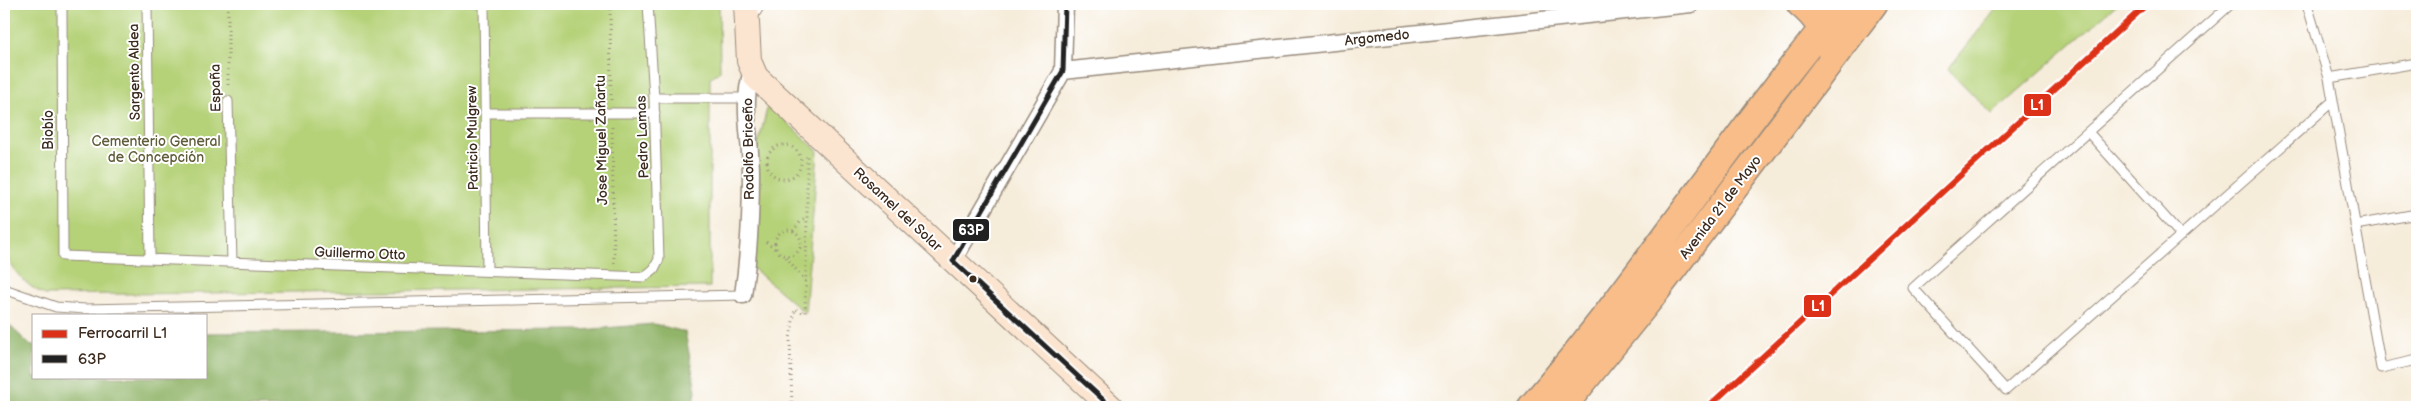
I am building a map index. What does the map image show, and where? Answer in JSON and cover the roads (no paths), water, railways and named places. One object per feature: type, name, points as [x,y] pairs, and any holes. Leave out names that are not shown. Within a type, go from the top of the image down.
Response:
[{"type":"main road","points":[[1800,4],[1816,19],[1822,29],[1826,46],[1824,70]]},
{"type":"main road","name":"Avenida 21 de Mayo","points":[[1531,407],[1615,303],[1677,218],[1843,4]]},
{"type":"main road","name":"Avenida 21 de Mayo","points":[[1562,407],[1651,298],[1874,4]]},
{"type":"street","points":[[953,261],[1064,71],[1065,4]]},
{"type":"street","name":"Argomedo","points":[[1064,71],[1691,4]]},
{"type":"street","name":"Rodolfo Briceño","points":[[743,295],[748,264],[751,172],[746,98],[752,71],[749,61],[747,15]]},
{"type":"street","name":"Rosamel del Solar","points":[[752,71],[756,77],[1111,407]]},
{"type":"lane","name":"Biobío","points":[[62,4],[63,256]]},
{"type":"lane","name":"Sargento Aldea","points":[[147,4],[150,259]]},
{"type":"lane","name":"Patricio Mulgrew","points":[[484,4],[487,272]]},
{"type":"lane","name":"Pedro Lamas","points":[[648,4],[655,113],[659,259],[654,269]]},
{"type":"lane","points":[[747,15],[760,4]]},
{"type":"lane","points":[[2231,4],[1913,288],[2006,390],[2333,101]]},
{"type":"lane","points":[[2307,4],[2329,78],[2381,368],[2417,360]]},
{"type":"lane","points":[[2329,78],[2417,63]]},
{"type":"lane","points":[[654,98],[746,98]]},
{"type":"lane","name":"España","points":[[228,101],[232,262]]},
{"type":"lane","points":[[485,113],[655,113]]},
{"type":"lane","points":[[2088,132],[2181,235]]},
{"type":"lane","points":[[2355,225],[2417,214]]},
{"type":"lane","name":"Guillermo Otto","points":[[63,256],[644,277],[654,269]]},
{"type":"lane","points":[[4,290],[56,307],[85,309],[743,295]]},
{"type":"rail line","name":"L1","points":[[1708,407],[2147,4]]},
{"type":"park label","name":"Cementerio General de Concepción","points":[[156,150]]}]
